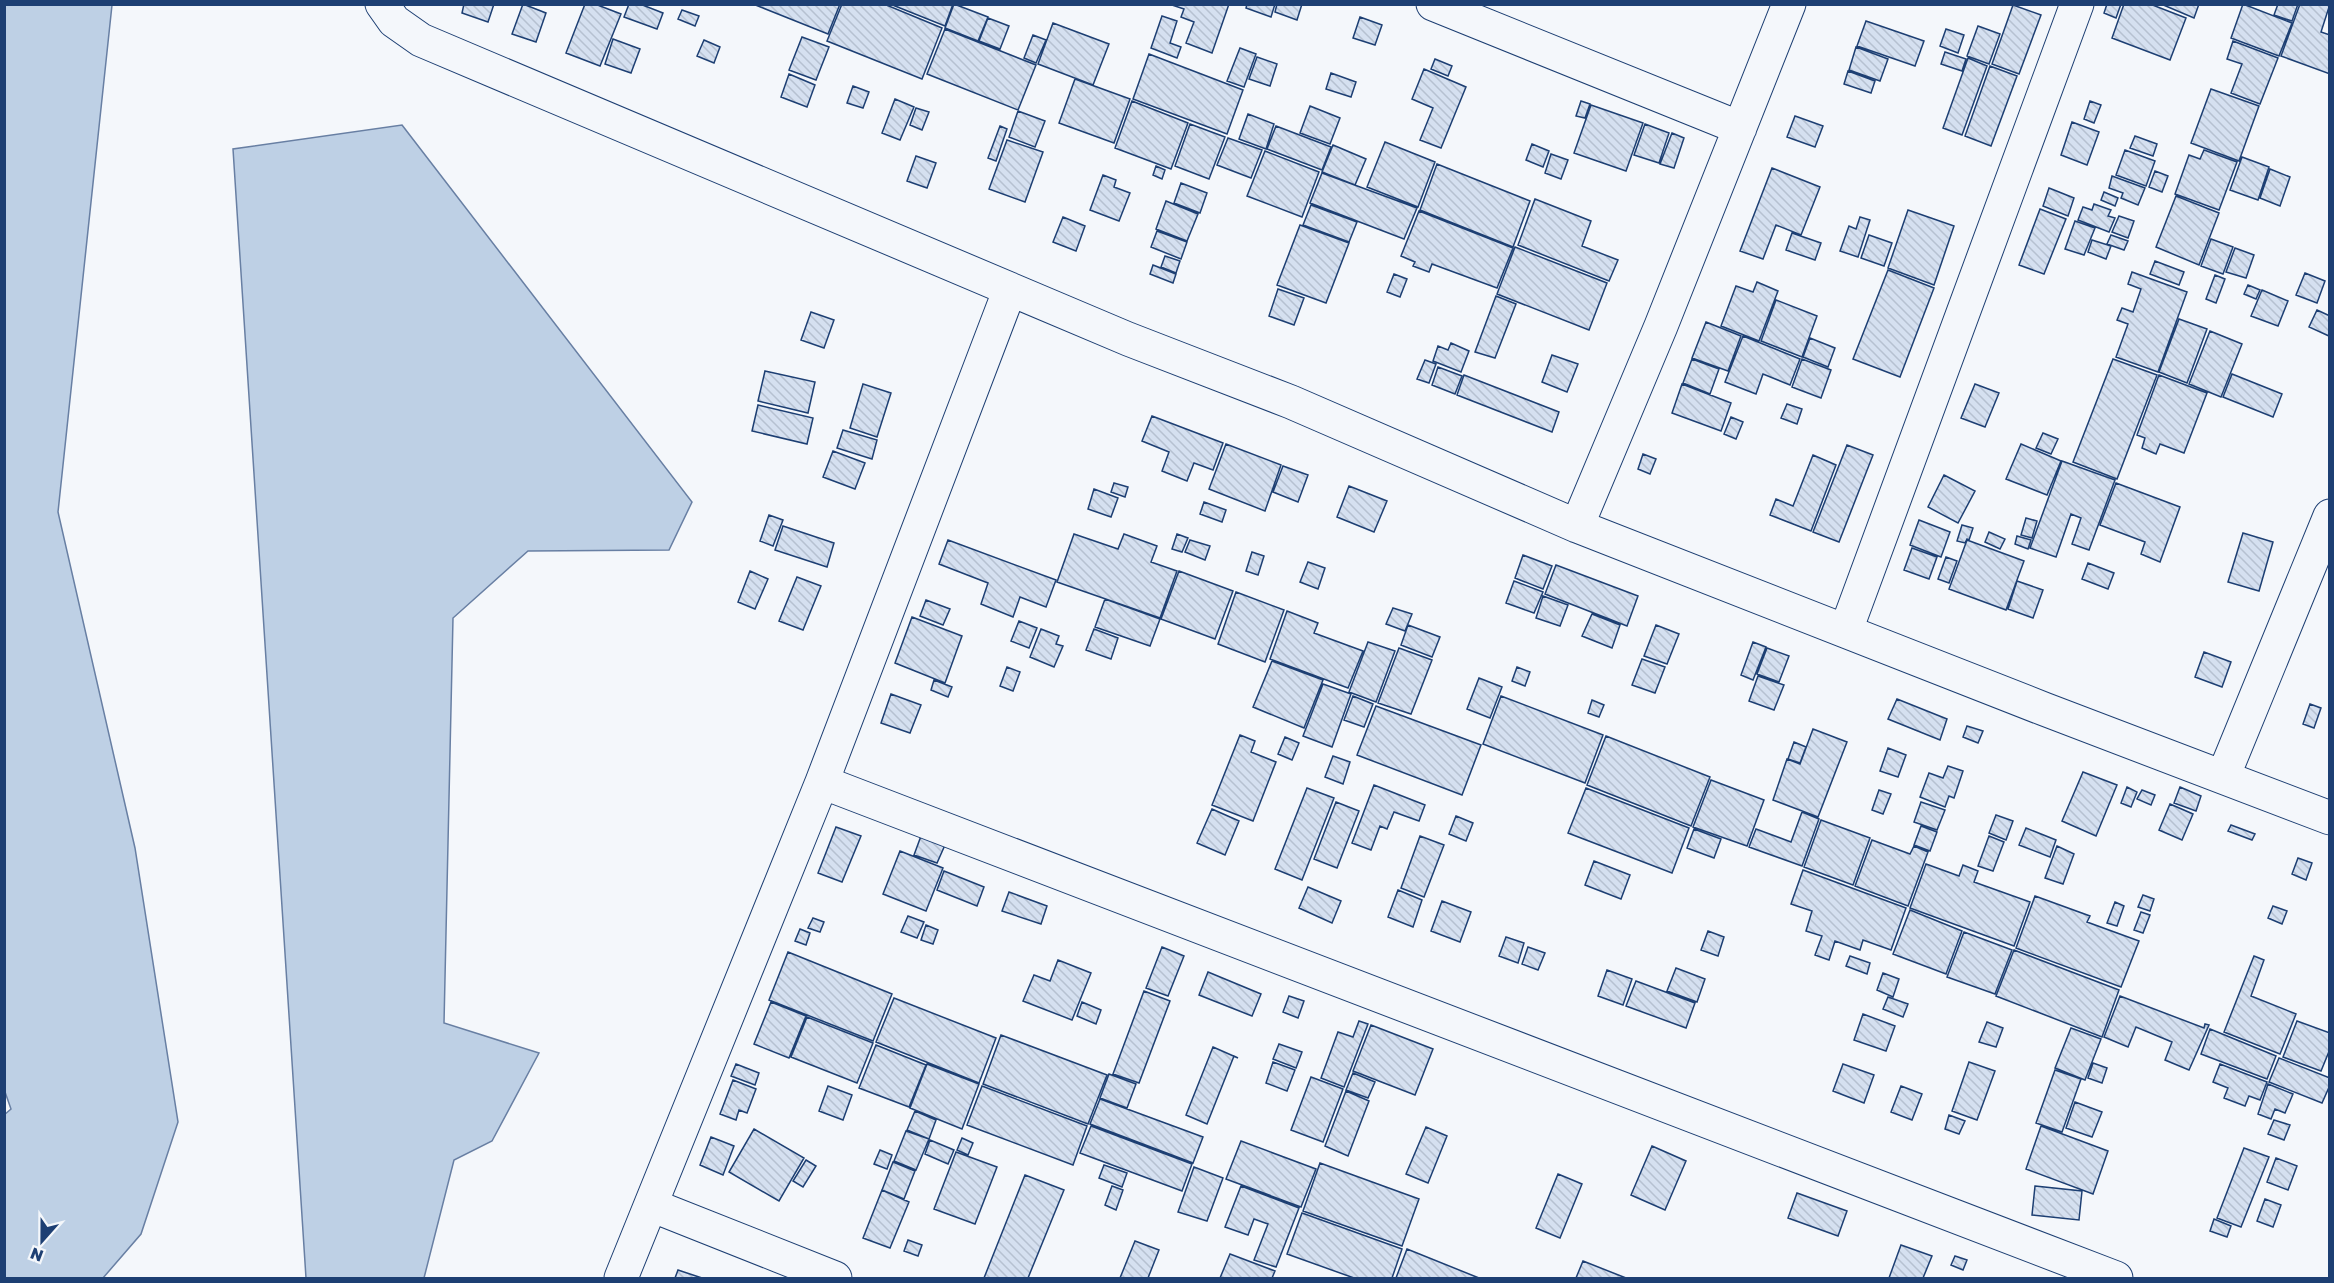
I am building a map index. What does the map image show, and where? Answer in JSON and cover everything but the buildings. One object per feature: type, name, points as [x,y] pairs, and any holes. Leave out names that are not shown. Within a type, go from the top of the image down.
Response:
[{"type":"street","points":[[382,4],[394,21],[421,40],[1128,339],[1291,402],[1577,525],[2044,709],[2330,818]]},
{"type":"street","points":[[1433,4],[1740,128]]},
{"type":"street","points":[[1577,525],[1661,326],[1789,4]]},
{"type":"street","points":[[1846,630],[2077,4]]},
{"type":"street","points":[[621,1278],[822,782],[1010,289]]},
{"type":"street","points":[[2223,777],[2330,516]]},
{"type":"street","points":[[822,782],[2116,1278]]},
{"type":"street","points":[[651,1205],[835,1278]]},
{"type":"water","points":[[5,4],[112,5],[58,512],[135,848],[178,1122],[141,1234],[103,1278],[5,1278],[4,1115],[11,1109],[4,1089]]},
{"type":"water","points":[[402,125],[692,502],[669,550],[528,551],[453,618],[444,1023],[539,1053],[492,1141],[454,1160],[424,1278],[306,1278],[233,149]]}]
